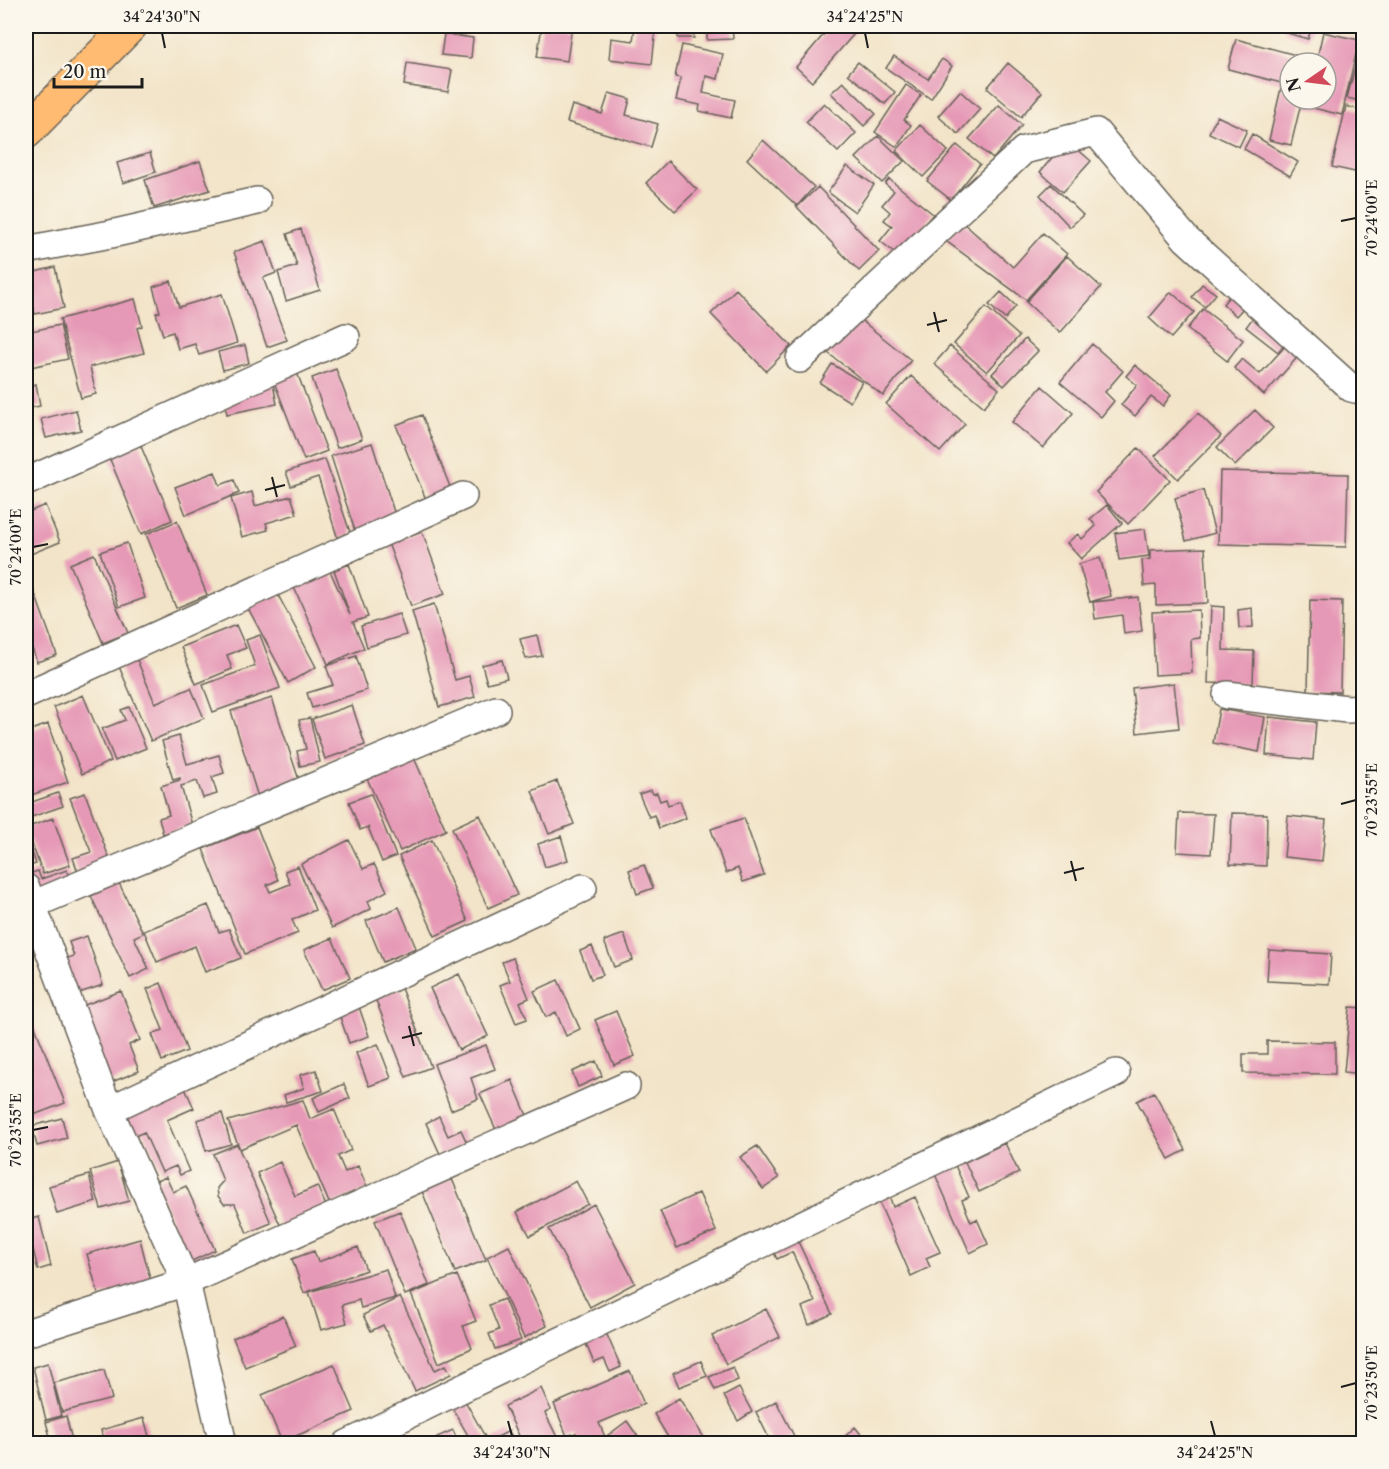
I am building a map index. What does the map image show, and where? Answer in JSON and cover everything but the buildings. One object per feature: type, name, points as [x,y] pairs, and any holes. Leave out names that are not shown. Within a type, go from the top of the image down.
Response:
[{"type":"highway","points":[[26,132],[130,26]]},
{"type":"street","points":[[800,359],[1024,150],[1096,132],[1186,239],[1351,388],[1364,391]]},
{"type":"street","points":[[26,249],[111,234],[257,201]]},
{"type":"street","points":[[26,482],[346,337]]},
{"type":"street","points":[[26,695],[463,496]]},
{"type":"street","points":[[1227,695],[1347,709],[1364,708]]},
{"type":"street","points":[[223,1443],[186,1282],[109,1110],[29,896],[496,710]]},
{"type":"street","points":[[109,1110],[583,888]]},
{"type":"street","points":[[347,1443],[1116,1073]]},
{"type":"street","points":[[26,1333],[186,1282],[626,1086]]}]
